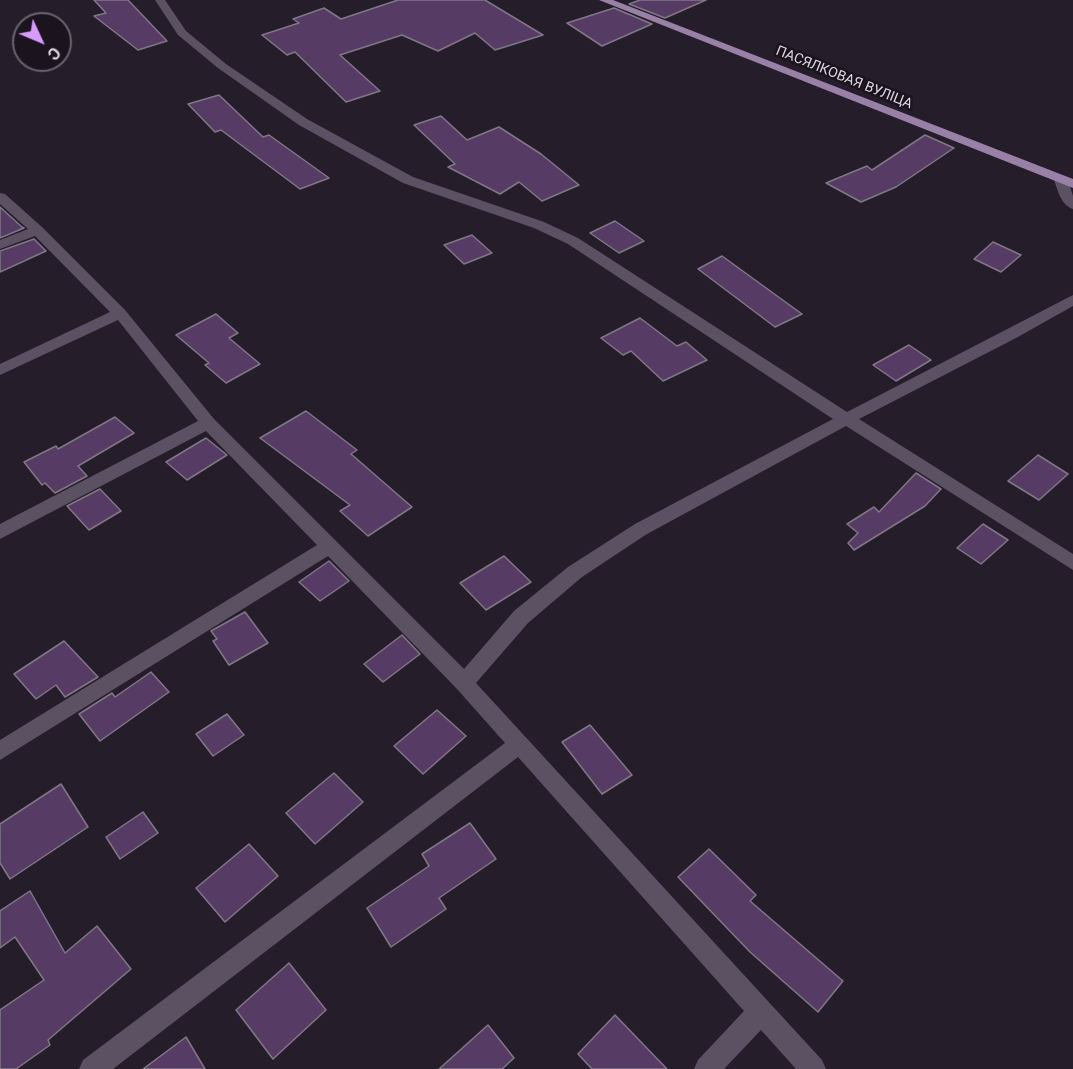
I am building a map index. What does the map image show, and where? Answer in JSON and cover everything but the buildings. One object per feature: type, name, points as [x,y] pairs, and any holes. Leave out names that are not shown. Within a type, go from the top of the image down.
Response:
[{"type":"main road","name":"ПАСЯЛКОВАЯ ВУЛІЦА","points":[[604,0],[1067,182]]},
{"type":"street","points":[[160,0],[182,33],[222,66],[303,122],[408,180],[539,225],[573,241],[846,419],[1073,563]]},
{"type":"street","points":[[1067,182],[1067,198],[1073,205]]},
{"type":"street","points":[[0,197],[38,230],[120,313],[208,423],[464,683],[813,1069]]},
{"type":"street","points":[[0,245],[38,230]]},
{"type":"street","points":[[464,683],[521,617],[575,572],[641,529],[846,419],[1011,335],[1073,300]]},
{"type":"street","points":[[0,370],[120,313]]},
{"type":"street","points":[[0,532],[208,423]]},
{"type":"street","points":[[0,751],[328,547]]},
{"type":"street","points":[[92,1069],[518,745]]},
{"type":"street","points":[[707,1069],[762,1012]]}]
